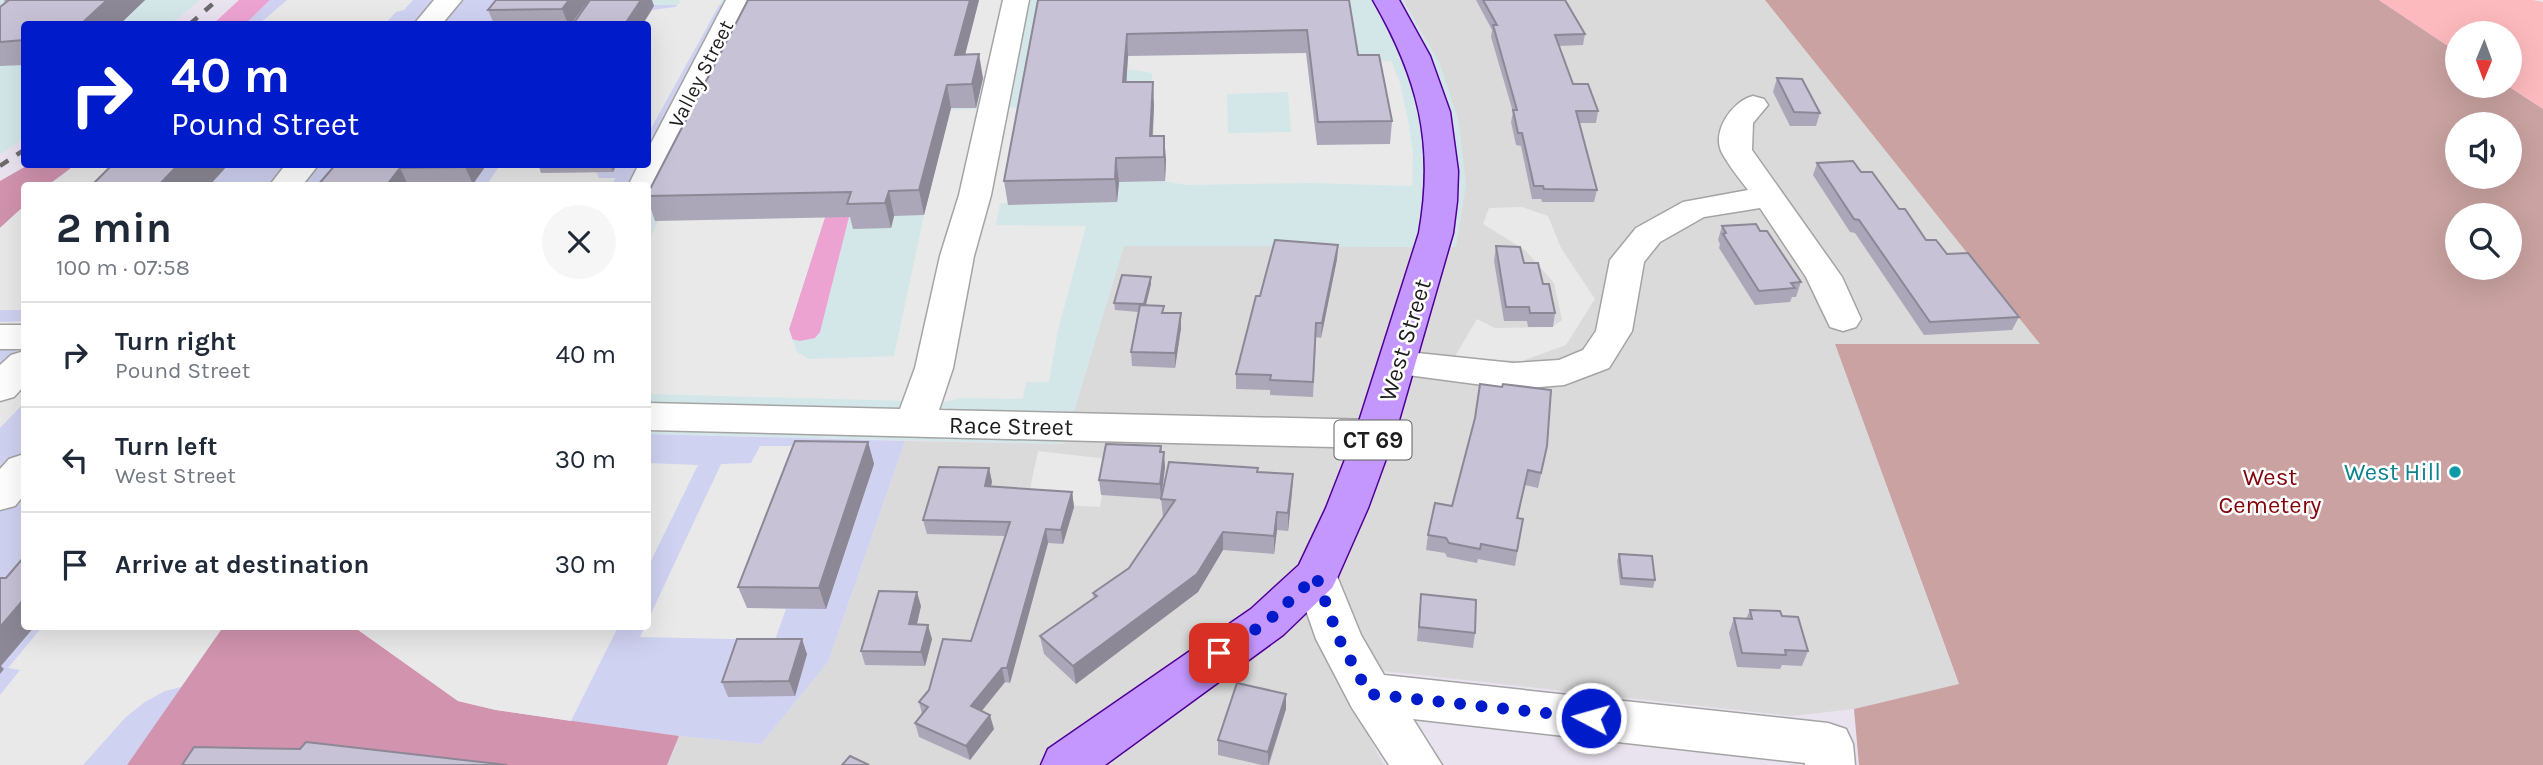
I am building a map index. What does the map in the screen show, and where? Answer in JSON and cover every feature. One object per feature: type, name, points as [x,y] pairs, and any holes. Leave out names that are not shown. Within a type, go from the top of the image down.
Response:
[{"type":"main road","name":"West Street","points":[[1066,765],[1267,622],[1316,576],[1347,508],[1398,363],[1436,233],[1445,175],[1436,111],[1423,68],[1386,0]]},
{"type":"street","points":[[430,21],[449,0]]},
{"type":"street","name":"Valley Street","points":[[646,182],[739,0]]},
{"type":"street","points":[[914,424],[934,368],[957,256],[975,195],[1016,0]]},
{"type":"street","points":[[1753,105],[1738,121],[1737,150],[1824,278],[1843,319]]},
{"type":"street","points":[[288,182],[300,168]]},
{"type":"street","points":[[1398,363],[1513,376],[1564,372],[1596,359],[1614,331],[1627,260],[1648,234],[1695,209],[1767,197]]},
{"type":"street","points":[[0,337],[21,337]]},
{"type":"street","points":[[0,388],[21,367]]},
{"type":"street","name":"Race Street","points":[[651,417],[1375,434]]},
{"type":"street","points":[[0,495],[21,472]]},
{"type":"street","points":[[1316,576],[1339,639],[1369,694],[1417,765]]},
{"type":"street","points":[[1369,694],[1828,744],[1830,765]]},
{"type":"shaded area","points":[[0,0],[200,0],[175,21],[21,21],[21,141],[0,154]]},
{"type":"shaded area","points":[[239,0],[270,0],[248,21],[216,21]]},
{"type":"shaded area","points":[[270,0],[598,0],[600,5],[728,4],[651,146],[651,21],[248,21]]},
{"type":"shaded area","points":[[287,0],[413,0],[388,21],[262,21]]},
{"type":"shaded area","points":[[598,0],[1403,0],[1440,64],[1459,123],[1466,185],[1456,247],[1124,246],[1064,444],[651,434],[651,182],[648,182],[648,168],[651,168],[651,146],[727,5],[600,5]]},
{"type":"shaded area","points":[[679,0],[722,0],[651,129],[651,21],[645,21],[652,10],[675,7],[680,3]]},
{"type":"shaded area","points":[[979,0],[1004,0],[987,78],[959,78]]},
{"type":"shaded area","points":[[1403,0],[1765,0],[2041,344],[1835,344],[1959,685],[1854,709],[1791,716],[1383,671],[1370,739],[1384,765],[667,765],[679,736],[761,744],[828,662],[905,441],[1064,444],[1124,245],[1456,247],[1440,64]]},
{"type":"shaded area","points":[[2379,0],[2543,2],[2543,109],[2522,95],[2522,21],[2445,21],[2445,44]]},
{"type":"shaded area","points":[[1353,52],[1356,61],[1391,61],[1400,83],[1408,120],[1413,153],[1412,186],[1311,183],[1186,185],[1165,181],[1165,159],[1127,127],[1153,126],[1154,105],[1151,105],[1152,73],[1127,69],[1129,56]],"holes":[[[1288,92],[1291,132],[1228,133],[1227,94]]]},
{"type":"shaded area","points":[[1026,107],[1008,203],[1000,203],[996,225],[1086,226],[1058,330],[1049,382],[1026,382],[1023,399],[961,398],[944,402],[651,394],[651,236],[658,221],[825,217],[789,329],[797,352],[808,359],[894,356],[924,215],[951,110]]},
{"type":"shaded area","points":[[23,168],[71,168],[52,182],[21,182],[21,209],[0,228],[0,181]]},
{"type":"shaded area","points":[[70,168],[639,168],[631,182],[53,182]]},
{"type":"shaded area","points":[[71,168],[134,168],[119,182],[53,182]]},
{"type":"shaded area","points":[[498,168],[545,168],[542,173],[596,172],[599,178],[616,178],[613,182],[489,182]]},
{"type":"shaded area","points":[[1522,207],[1548,216],[1561,248],[1595,299],[1566,345],[1522,361],[1454,358],[1477,319],[1495,328],[1552,327],[1562,320],[1554,283],[1525,250],[1483,224],[1489,208]]},
{"type":"shaded area","points":[[21,209],[21,630],[221,630],[127,765],[0,765],[0,228]]},
{"type":"shaded area","points":[[21,209],[21,310],[0,310],[0,228]]},
{"type":"shaded area","points":[[825,217],[849,217],[820,332],[815,338],[800,341],[791,339],[789,329]]},
{"type":"shaded area","points":[[21,321],[21,406],[0,428],[0,370],[17,352],[16,348],[8,346],[0,349],[0,322]]},
{"type":"shaded area","points":[[651,434],[905,441],[828,662],[761,744],[679,736],[496,710],[359,630],[651,630]]},
{"type":"shaded area","points":[[760,446],[792,446],[775,490],[777,491],[747,607],[786,609],[775,640],[640,637],[644,630],[651,630],[651,614],[721,464],[751,463]]},
{"type":"shaded area","points":[[1038,451],[1108,459],[1100,507],[1027,503]]},
{"type":"shaded area","points":[[651,463],[698,465],[651,561]]},
{"type":"shaded area","points":[[40,630],[221,630],[181,687],[165,691],[126,717],[83,765],[0,765],[0,695],[20,670],[8,668]]},
{"type":"shaded area","points":[[221,630],[358,630],[458,701],[496,710],[679,736],[667,765],[127,765]]},
{"type":"shaded area","points":[[358,630],[616,630],[571,721],[496,710],[458,701]]},
{"type":"green space","name":"West Cemetery","points":[[1765,0],[2379,0],[2445,44],[2445,98],[2522,98],[2522,95],[2543,109],[2543,765],[1859,765],[1854,709],[1959,684],[1835,344],[2040,344]]},
{"type":"building","points":[[9,0],[107,0],[84,21],[21,21],[21,40],[0,42],[0,7]]},
{"type":"building","points":[[496,0],[569,0],[562,9],[488,10]]},
{"type":"building","points":[[590,0],[641,0],[627,21],[575,21]]},
{"type":"building","points":[[748,0],[970,0],[955,55],[979,54],[972,84],[947,85],[919,190],[889,191],[885,203],[847,204],[851,192],[651,196],[651,187]]},
{"type":"building","points":[[1038,0],[1349,0],[1358,55],[1379,55],[1392,121],[1318,122],[1307,30],[1127,34],[1123,82],[1153,82],[1150,136],[1164,136],[1164,157],[1116,158],[1115,179],[1004,181]]},
{"type":"building","points":[[1483,0],[1565,0],[1585,34],[1555,35],[1573,84],[1588,84],[1598,111],[1576,111],[1597,190],[1544,189],[1543,186],[1534,186],[1522,133],[1518,133],[1513,110],[1517,110],[1493,25],[1497,25]]},
{"type":"building","points":[[1777,78],[1802,79],[1820,113],[1794,112]]},
{"type":"building","points":[[1853,161],[1861,172],[1872,172],[1899,209],[1905,209],[1926,240],[1936,240],[1947,254],[1968,253],[2019,317],[1930,322],[1859,220],[1854,219],[1817,163]]},
{"type":"building","points":[[109,168],[175,168],[162,182],[95,182]]},
{"type":"building","points":[[333,168],[400,168],[389,182],[321,182]]},
{"type":"building","points":[[1756,224],[1760,231],[1767,231],[1801,282],[1791,283],[1795,288],[1759,291],[1723,234],[1726,233],[1722,226]]},
{"type":"building","points":[[1275,240],[1338,245],[1322,323],[1316,323],[1313,382],[1270,380],[1271,375],[1236,374],[1256,296],[1260,296]]},
{"type":"building","points":[[1496,246],[1520,247],[1524,263],[1538,263],[1543,284],[1549,284],[1555,313],[1530,313],[1529,307],[1506,307]]},
{"type":"building","points":[[1122,275],[1151,277],[1144,304],[1114,303]]},
{"type":"building","points":[[1140,305],[1164,306],[1162,313],[1181,313],[1175,353],[1131,352]]},
{"type":"building","points":[[1480,384],[1551,390],[1547,446],[1541,473],[1528,470],[1517,518],[1523,519],[1517,551],[1481,544],[1480,549],[1449,543],[1446,538],[1428,535],[1435,503],[1452,506],[1475,418]]},
{"type":"building","points":[[795,441],[868,442],[819,588],[738,587]]},
{"type":"building","points":[[1106,444],[1161,446],[1160,452],[1164,452],[1160,484],[1099,480]]},
{"type":"building","points":[[1169,462],[1258,468],[1257,472],[1293,474],[1288,513],[1277,512],[1274,536],[1223,532],[1197,574],[1073,666],[1040,636],[1097,596],[1093,593],[1129,568],[1175,500],[1161,499]]},
{"type":"building","points":[[939,467],[989,468],[985,486],[1072,492],[1061,530],[1046,529],[1007,668],[1002,668],[971,706],[990,715],[966,746],[915,723],[928,707],[919,702],[929,690],[943,639],[971,641],[1010,522],[923,520]]},
{"type":"building","points":[[1619,554],[1652,556],[1655,580],[1622,578]]},
{"type":"building","points":[[21,560],[21,602],[0,627],[0,578],[6,578]]},
{"type":"building","points":[[879,591],[917,592],[909,624],[928,625],[921,652],[861,651]]},
{"type":"building","points":[[1421,594],[1476,600],[1475,633],[1419,627]]},
{"type":"building","points":[[1750,610],[1780,611],[1782,616],[1798,617],[1808,651],[1785,650],[1786,655],[1742,653],[1734,618],[1752,619]]},
{"type":"building","points":[[737,639],[802,639],[789,681],[722,682]]},
{"type":"building","points":[[1237,683],[1286,694],[1268,752],[1218,740]]},
{"type":"building","points":[[306,742],[507,765],[182,765],[194,747],[300,749]]},
{"type":"building","points":[[850,756],[869,765],[842,765]]},
{"type":"railway","points":[[193,21],[217,0]]},
{"type":"railway","points":[[0,166],[21,152]]},
{"type":"place","name":"West Hill","points":[[2455,472]]},
{"type":"route","points":[[1219,653],[1267,622],[1316,576],[1339,639],[1369,694],[1591,718]]}]
